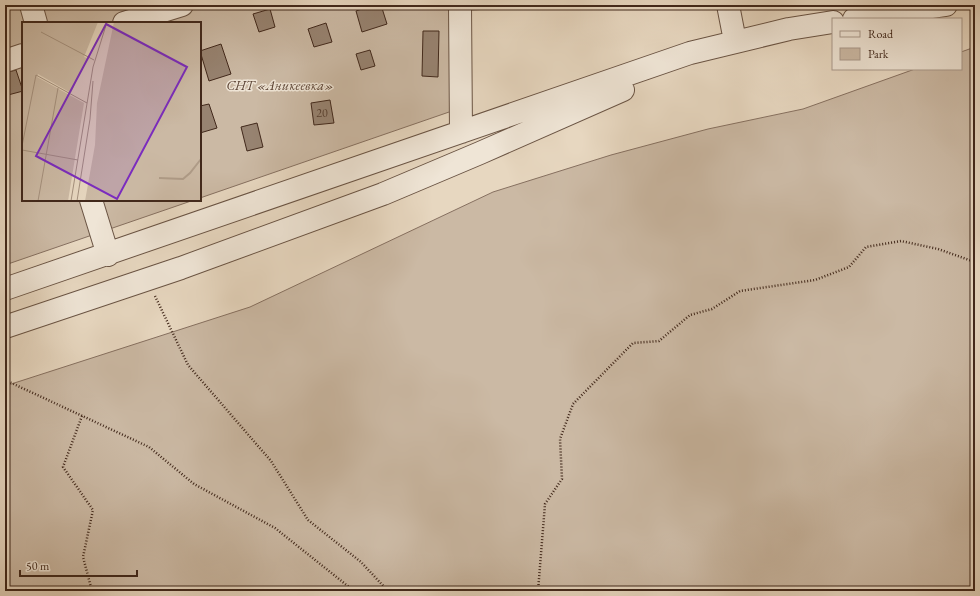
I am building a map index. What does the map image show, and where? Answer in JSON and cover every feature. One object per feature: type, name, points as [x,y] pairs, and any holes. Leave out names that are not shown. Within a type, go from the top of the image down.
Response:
[{"type":"street","points":[[31,5],[36,22]]},
{"type":"street","points":[[127,22],[182,5]]},
{"type":"street","points":[[460,5],[461,132]]},
{"type":"street","points":[[728,5],[735,41]]},
{"type":"street","points":[[861,18],[946,5]]},
{"type":"street","points":[[5,289],[108,255],[690,53],[735,41],[832,22]]},
{"type":"street","points":[[5,327],[147,280],[383,194],[618,92],[727,52],[801,27]]},
{"type":"street","points":[[5,61],[22,55]]},
{"type":"street","points":[[91,201],[108,255]]},
{"type":"path","points":[[538,591],[545,504],[562,479],[560,439],[573,404],[633,343],[659,341],[690,315],[712,309],[740,291],[815,280],[849,267],[866,247],[901,241],[938,249],[972,261],[975,260]]},
{"type":"path","points":[[147,280],[188,365],[271,461],[308,520],[361,562],[388,591]]},
{"type":"path","points":[[5,380],[149,447],[194,484],[275,528],[354,591]]},
{"type":"path","points":[[82,416],[63,467],[93,510],[82,557],[92,591]]},
{"type":"green space","name":"СНТ «Аникеевка»","points":[[5,5],[451,5],[452,111],[201,198],[201,22],[22,22],[22,201],[191,201],[5,265]]},
{"type":"green space","points":[[471,5],[567,5],[471,10]]},
{"type":"green space","points":[[975,47],[975,591],[5,591],[5,386],[250,307],[493,192],[611,155],[708,129],[803,109],[912,70],[962,70],[962,52]]},
{"type":"building","points":[[374,5],[381,5],[387,24],[362,32],[356,11]]},
{"type":"building","points":[[270,9],[275,27],[259,32],[253,14]]},
{"type":"building","points":[[326,23],[332,42],[314,47],[308,29]]},
{"type":"building","points":[[423,31],[439,31],[438,77],[422,76]]},
{"type":"building","points":[[221,44],[231,74],[209,81],[201,51]]},
{"type":"building","points":[[370,50],[375,66],[361,70],[356,54]]},
{"type":"building","points":[[16,70],[22,91],[8,95],[5,84],[5,73]]},
{"type":"building","points":[[330,100],[334,123],[314,125],[311,103]]},
{"type":"building","points":[[209,104],[217,128],[201,133],[201,106]]},
{"type":"building","points":[[257,123],[263,147],[247,151],[241,127]]}]
